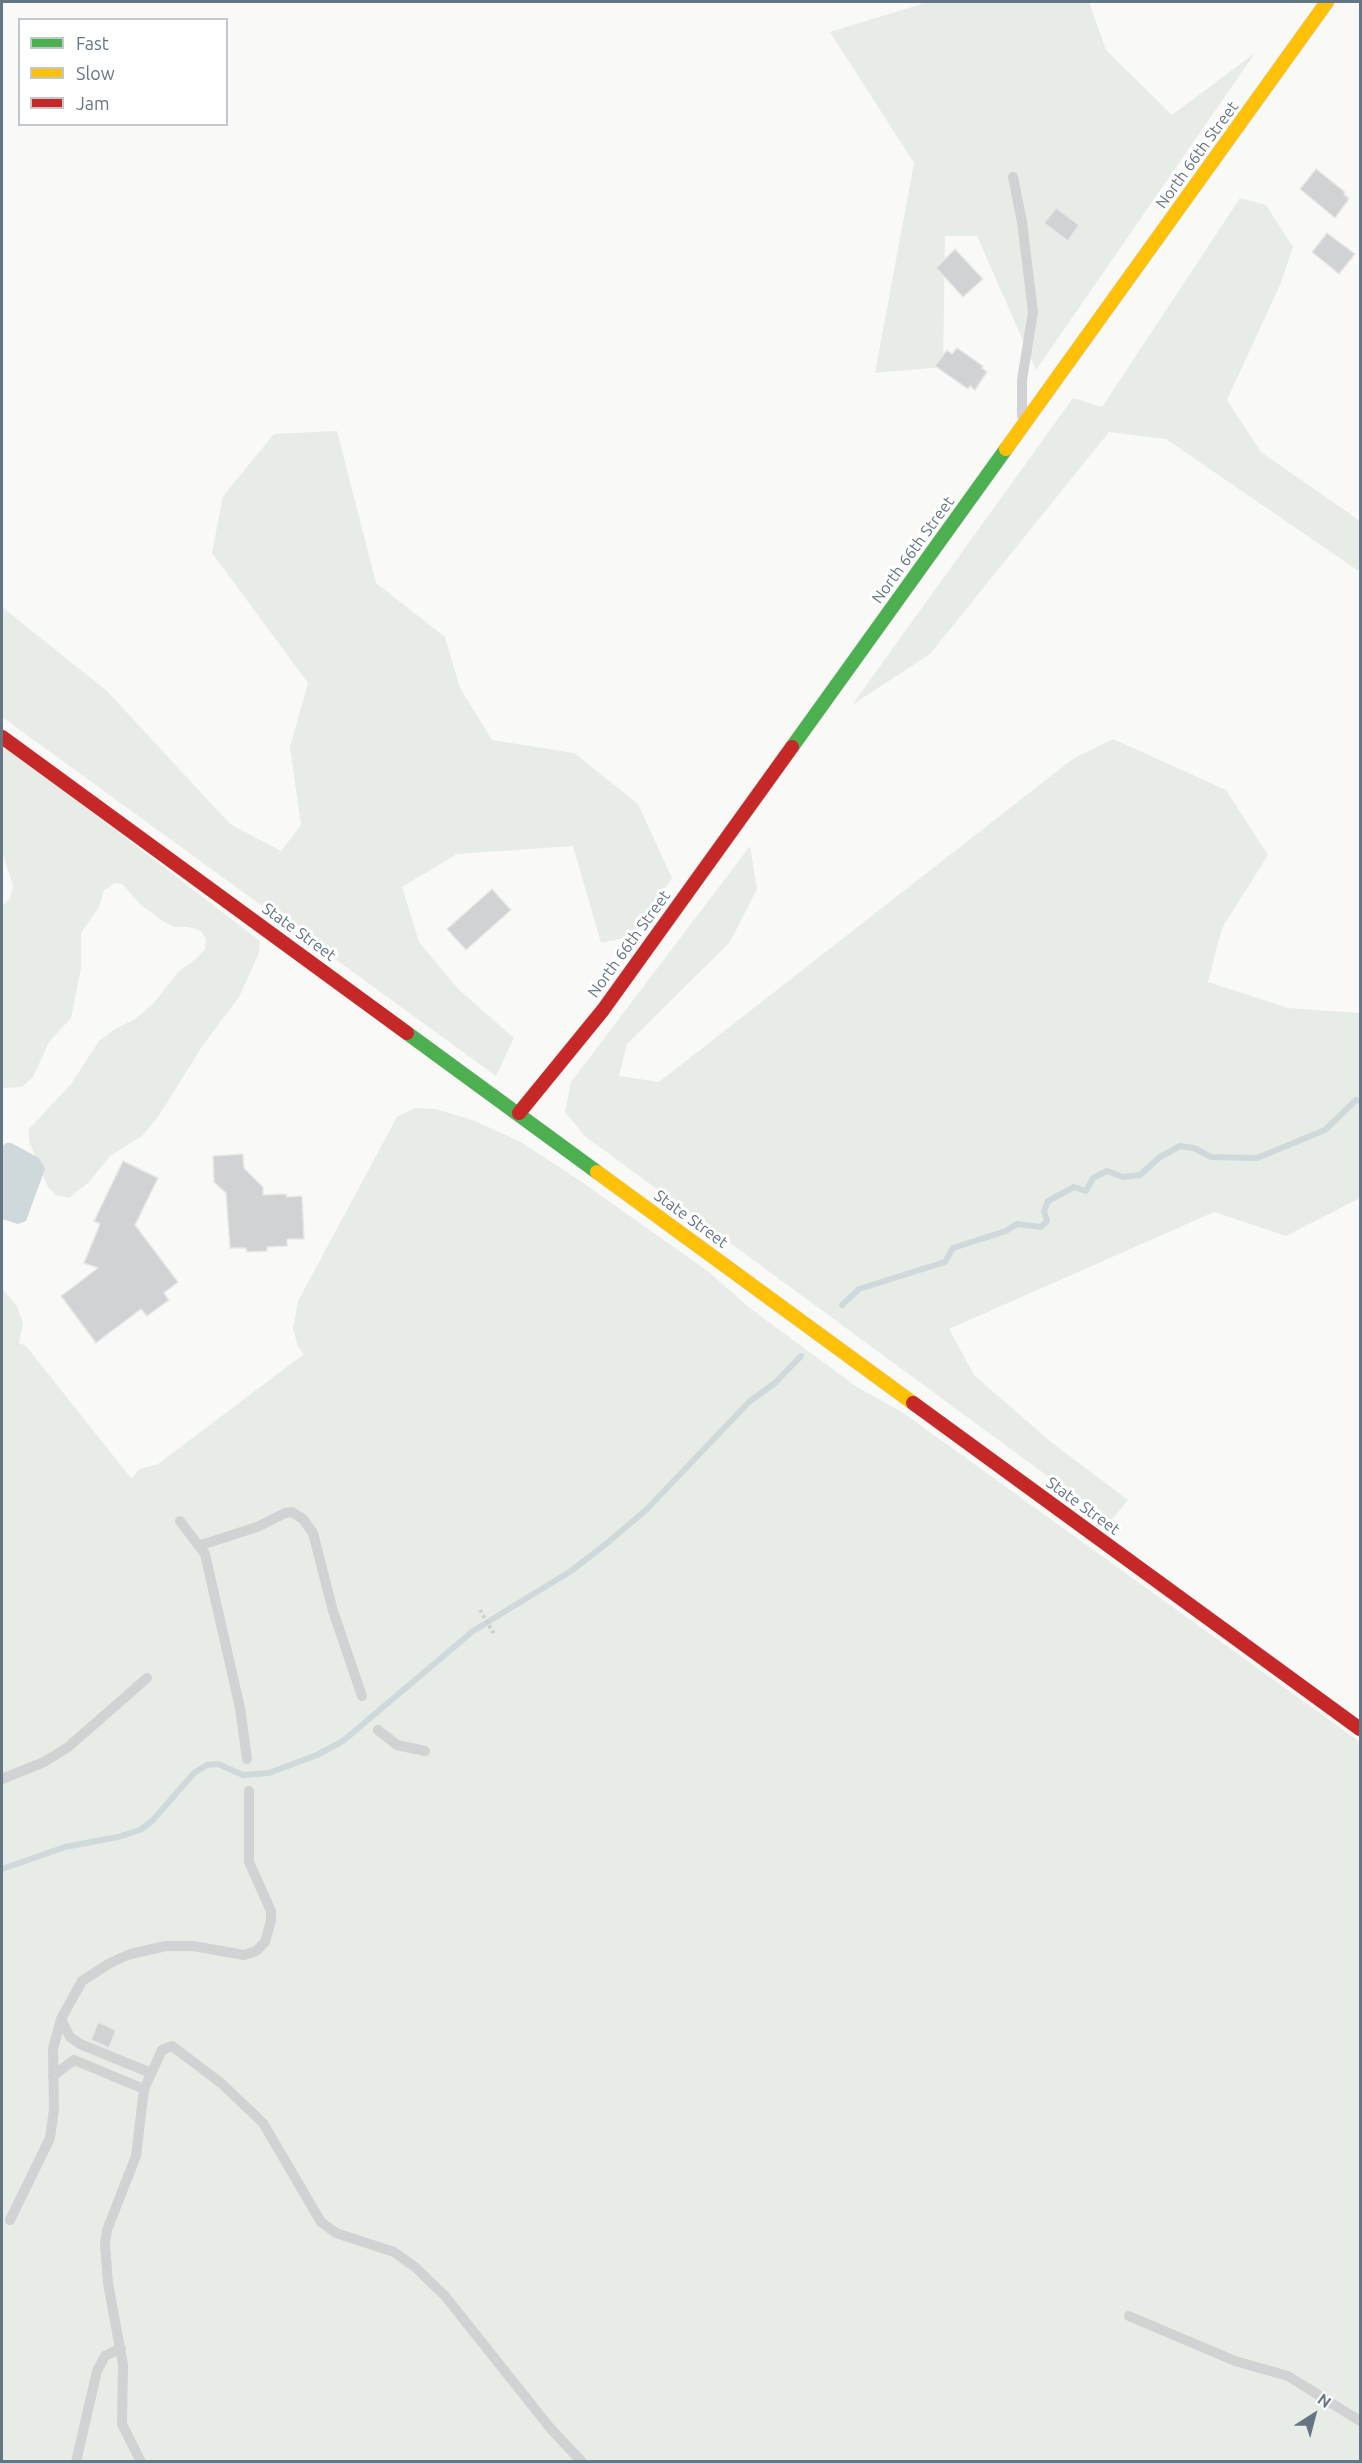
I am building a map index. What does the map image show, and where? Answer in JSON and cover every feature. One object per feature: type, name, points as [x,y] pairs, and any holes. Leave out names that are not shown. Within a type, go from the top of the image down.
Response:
[{"type":"street","name":"North 66th Street","points":[[519,1113],[603,1010],[1328,2]]},
{"type":"street","name":"State Street","points":[[2,736],[1360,1730]]},
{"type":"lane","points":[[1013,177],[1022,222],[1033,312],[1022,380],[1022,428]]},
{"type":"lane","points":[[201,1545],[257,1527],[285,1513],[292,1512],[303,1519],[313,1533],[333,1611],[362,1695]]},
{"type":"lane","points":[[180,1521],[201,1545],[240,1708],[247,1759]]},
{"type":"lane","points":[[2,1779],[44,1762],[67,1748],[147,1678]]},
{"type":"lane","points":[[378,1730],[397,1745],[425,1751]]},
{"type":"lane","points":[[10,2220],[50,2138],[54,2109],[53,2049],[61,2019],[82,1982],[99,1968],[130,1954],[178,1946],[244,1955],[261,1947],[268,1933],[271,1911],[249,1862],[249,1791]]},
{"type":"lane","points":[[61,2019],[70,2037],[81,2044],[151,2073]]},
{"type":"lane","points":[[141,2462],[122,2424],[123,2366],[110,2299],[105,2244],[107,2230],[136,2156],[144,2089],[162,2050],[172,2046],[187,2055],[249,2108],[274,2138],[321,2222],[336,2233],[394,2252],[416,2267],[458,2311],[551,2430],[582,2462]]},
{"type":"lane","points":[[53,2076],[74,2060],[144,2089]]},
{"type":"lane","points":[[1129,2316],[1235,2361],[1288,2376],[1360,2421]]},
{"type":"lane","points":[[76,2462],[100,2362],[121,2348]]},
{"type":"path","points":[[480,1610],[494,1634]]},
{"type":"shaded area","points":[[928,2],[1089,2],[1106,50],[1172,115],[1255,53],[1036,370],[977,236],[945,236],[943,367],[875,373],[914,163],[830,32]]},
{"type":"shaded area","points":[[1240,198],[1266,205],[1293,247],[1280,285],[1227,400],[1261,452],[1360,521],[1360,572],[1166,439],[1109,432],[930,654],[852,705],[1073,398],[1102,407]]},
{"type":"shaded area","points":[[337,431],[376,583],[445,637],[460,688],[492,740],[574,753],[638,804],[672,878],[632,936],[601,943],[573,846],[457,854],[402,887],[419,942],[459,990],[514,1038],[496,1076],[2,717],[2,607],[107,691],[230,824],[281,851],[301,825],[290,747],[308,683],[212,553],[223,496],[274,434]]},
{"type":"shaded area","points":[[1113,739],[1226,790],[1268,855],[1222,928],[1208,982],[1288,1008],[1360,1013],[1360,1198],[1286,1236],[1214,1212],[949,1329],[974,1375],[1051,1442],[1128,1500],[1110,1522],[586,1137],[565,1112],[571,1082],[750,846],[757,889],[730,942],[627,1044],[619,1076],[659,1082],[1074,758]]},
{"type":"shaded area","points":[[2,743],[260,941],[259,953],[239,997],[203,1045],[158,1117],[142,1136],[110,1156],[89,1182],[69,1198],[56,1195],[48,1187],[29,1141],[29,1129],[71,1084],[99,1041],[115,1029],[135,1019],[153,1004],[179,971],[196,959],[205,949],[206,939],[201,931],[188,927],[174,927],[161,920],[141,905],[122,884],[115,883],[104,890],[99,907],[81,933],[81,968],[71,1018],[49,1042],[33,1077],[22,1087],[2,1088],[2,905],[10,899],[13,886],[2,852]]},
{"type":"shaded area","points":[[415,1108],[436,1109],[475,1121],[521,1142],[579,1180],[709,1272],[751,1309],[857,1387],[902,1412],[1360,1742],[1360,2461],[2,2461],[2,1288],[17,1306],[23,1323],[19,1343],[26,1346],[131,1478],[140,1469],[158,1464],[304,1354],[298,1347],[293,1328],[298,1301],[397,1117]]},
{"type":"shaded area","points":[[6,1143],[11,1143],[39,1158],[45,1169],[26,1221],[18,1224],[2,1219],[2,1147]]},
{"type":"building","points":[[1316,169],[1345,192],[1344,194],[1349,199],[1335,218],[1300,189]]},
{"type":"building","points":[[1056,208],[1079,225],[1068,241],[1044,223]]},
{"type":"building","points":[[1327,233],[1355,254],[1339,274],[1312,252]]},
{"type":"building","points":[[955,249],[983,279],[963,297],[936,268]]},
{"type":"building","points":[[957,348],[983,366],[982,368],[987,372],[975,390],[970,386],[968,389],[935,366],[947,350],[952,354]]},
{"type":"building","points":[[492,889],[511,910],[466,950],[447,929]]},
{"type":"building","points":[[243,1154],[244,1168],[263,1187],[263,1195],[302,1196],[304,1239],[287,1239],[287,1246],[267,1247],[267,1251],[247,1252],[246,1248],[230,1248],[226,1193],[214,1182],[213,1156]]},
{"type":"building","points":[[123,1161],[158,1178],[135,1225],[178,1282],[164,1293],[169,1300],[147,1316],[141,1309],[96,1343],[61,1296],[98,1268],[84,1263],[100,1224],[94,1221]]},
{"type":"building","points":[[98,2022],[116,2030],[109,2048],[91,2040]]},
{"type":"waterway","points":[[842,1305],[859,1289],[945,1262],[953,1248],[1006,1231],[1017,1224],[1041,1227],[1047,1221],[1044,1211],[1048,1201],[1074,1187],[1086,1191],[1093,1178],[1107,1171],[1123,1177],[1140,1175],[1160,1157],[1180,1146],[1194,1148],[1211,1157],[1257,1158],[1325,1130],[1356,1100],[1360,1101]]},
{"type":"waterway","points":[[2,1869],[65,1847],[118,1837],[140,1830],[153,1820],[194,1773],[207,1765],[218,1764],[243,1775],[269,1773],[317,1755],[343,1741],[473,1631],[571,1571],[606,1544],[646,1510],[749,1402],[775,1383],[801,1356]]},
{"type":"traffic: fast","points":[[792,747],[1006,449]]},
{"type":"traffic: fast","points":[[407,1033],[597,1172]]},
{"type":"traffic: slow","points":[[1006,449],[1327,2]]},
{"type":"traffic: slow","points":[[597,1172],[913,1403]]},
{"type":"traffic: jam","points":[[2,737],[407,1033]]},
{"type":"traffic: jam","points":[[519,1113],[603,1010],[792,747]]},
{"type":"traffic: jam","points":[[913,1403],[1360,1729]]}]
